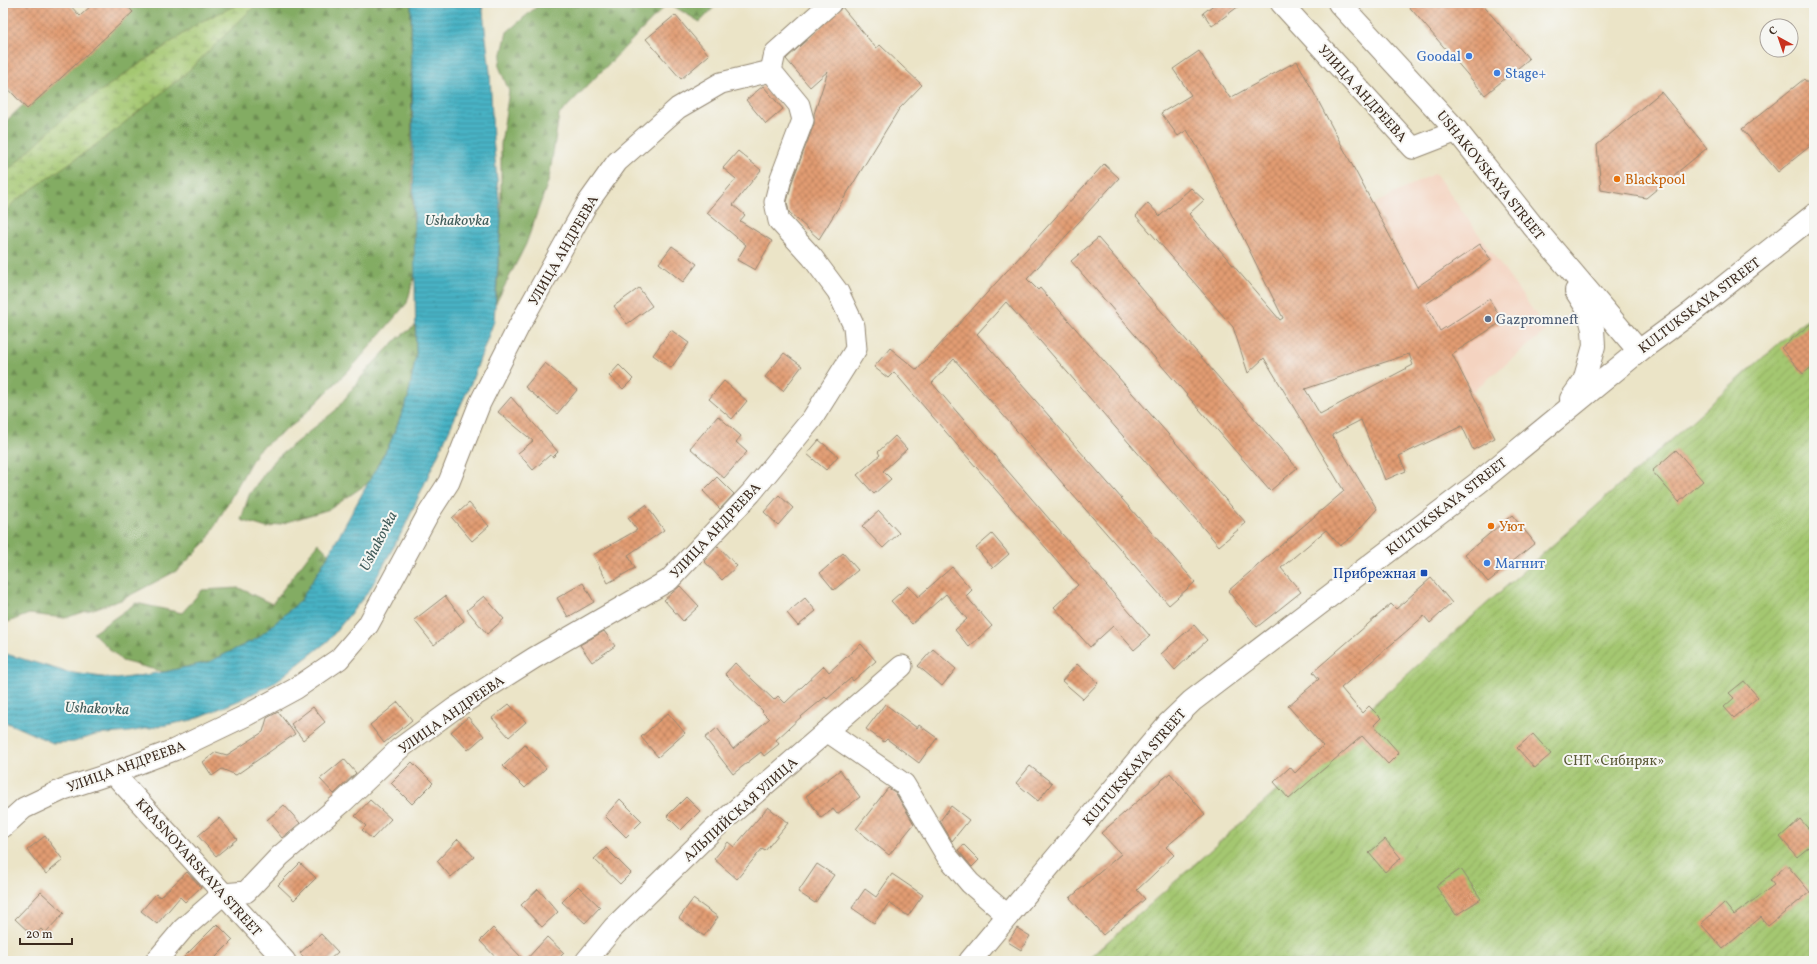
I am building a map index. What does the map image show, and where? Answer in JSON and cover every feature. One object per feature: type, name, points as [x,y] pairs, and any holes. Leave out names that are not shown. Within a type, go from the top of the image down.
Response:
[{"type":"main road","name":"USHAKOVSKAYA STREET","points":[[1339,3],[1457,131],[1532,225],[1639,351]]},
{"type":"main road","name":"KULTUKSKAYA STREET","points":[[970,961],[1168,724],[1192,701],[1478,483],[1639,351],[1692,312],[1814,216]]},
{"type":"main road","points":[[1532,225],[1549,256],[1588,310],[1593,329],[1594,346],[1584,381],[1555,420]]},
{"type":"street","points":[[771,71],[775,53],[831,3]]},
{"type":"street","name":"УЛИЦА АНДРЕЕВА","points":[[1281,3],[1413,148],[1457,131]]},
{"type":"street","name":"УЛИЦА АНДРЕЕВА","points":[[3,827],[24,808],[64,789],[113,773],[174,750],[247,715],[295,689],[339,659],[368,625],[427,516],[450,482],[480,403],[520,324],[587,204],[617,162],[678,108],[721,83],[771,71],[799,105],[803,120],[781,178],[774,202],[779,221],[812,257],[838,292],[854,326],[856,349],[812,419],[751,493],[669,580],[534,658],[454,708],[399,749],[343,802],[280,856],[246,892],[223,894]]},
{"type":"street","name":"АЛЬПИЙСКАЯ УЛИЦА","points":[[586,961],[614,927],[714,829],[902,666]]},
{"type":"street","points":[[827,731],[904,784],[948,856],[970,883],[1008,916]]},
{"type":"street","name":"KRASNOYARSKAYA STREET","points":[[113,773],[285,961]]},
{"type":"street","points":[[156,961],[183,928],[223,894]]},
{"type":"shaded area","points":[[1435,173],[1547,330],[1472,392],[1374,204]]},
{"type":"green space","points":[[131,3],[411,3],[412,186],[416,270],[407,303],[355,364],[298,421],[257,451],[206,542],[178,570],[121,600],[65,618],[29,614],[3,624],[3,124]]},
{"type":"green space","points":[[241,3],[258,3],[184,75],[104,139],[15,201],[3,214],[3,175],[69,113],[200,22]]},
{"type":"green space","points":[[541,3],[668,3],[559,115],[549,179],[526,244],[496,303],[501,219],[501,144],[509,91],[499,66],[507,32]]},
{"type":"green space","points":[[668,3],[718,3],[700,22]]},
{"type":"green space","name":"СНТ «Сибиряк»","points":[[1814,312],[1814,961],[1086,961]]},
{"type":"green space","points":[[415,326],[416,355],[408,398],[390,443],[368,483],[330,509],[267,528],[241,520],[249,495],[274,460],[336,410],[367,370],[398,338]]},
{"type":"green space","points":[[318,543],[329,554],[300,601],[258,638],[209,662],[164,672],[122,661],[93,633],[136,603],[182,613],[202,590],[239,588],[272,604]]},
{"type":"water","name":"Ushakovka","points":[[411,3],[482,3],[490,72],[493,139],[501,219],[494,321],[471,383],[404,528],[369,591],[328,641],[274,683],[240,700],[192,720],[129,732],[95,735],[74,742],[53,743],[3,721],[3,653],[66,672],[117,679],[164,672],[209,662],[258,638],[300,601],[329,554],[390,443],[408,398],[416,355]]},
{"type":"building","points":[[3,3],[68,3],[80,16],[94,3],[125,3],[133,12],[27,109],[3,83]]},
{"type":"building","points":[[1216,3],[1243,3],[1212,26],[1203,13]]},
{"type":"building","points":[[1406,3],[1481,3],[1529,59],[1485,95]]},
{"type":"building","points":[[842,7],[876,48],[880,45],[922,85],[899,109],[819,239],[789,212],[787,202],[792,182],[814,124],[814,114],[828,71],[810,87],[786,59]]},
{"type":"building","points":[[675,15],[709,55],[681,79],[646,39]]},
{"type":"building","points":[[1199,51],[1230,98],[1297,61],[1417,287],[1480,244],[1491,260],[1426,304],[1440,331],[1489,299],[1503,321],[1452,354],[1495,438],[1473,450],[1462,426],[1399,456],[1406,471],[1385,480],[1361,420],[1332,435],[1377,509],[1353,536],[1340,546],[1326,530],[1281,568],[1301,592],[1257,627],[1228,591],[1344,491],[1264,358],[1248,373],[1233,327],[1136,216],[1148,203],[1160,216],[1191,188],[1204,200],[1189,214],[1280,320],[1283,318],[1202,155],[1187,130],[1178,136],[1161,113],[1191,95],[1173,69]],"holes":[[[1409,354],[1413,365],[1320,414],[1305,389]]]},
{"type":"building","points":[[1804,79],[1814,91],[1814,143],[1778,172],[1742,129]]},
{"type":"building","points":[[763,86],[783,109],[766,124],[746,100]]},
{"type":"building","points":[[1661,92],[1707,148],[1646,198],[1601,190],[1597,145]]},
{"type":"building","points":[[738,151],[761,170],[733,205],[745,215],[740,221],[772,241],[755,270],[737,260],[746,245],[707,213],[736,179],[723,168]]},
{"type":"building","points":[[1104,164],[1119,178],[1027,279],[1038,290],[1040,288],[1246,523],[1219,546],[1006,302],[977,334],[1195,582],[1169,605],[954,359],[932,383],[1150,636],[1134,650],[1113,626],[1090,647],[1054,607],[1078,585],[894,372],[888,378],[874,367],[890,348],[917,370]]},
{"type":"building","points":[[1098,238],[1297,468],[1270,491],[1071,261]]},
{"type":"building","points":[[672,246],[697,264],[683,282],[659,263]]},
{"type":"building","points":[[639,288],[652,306],[627,324],[614,306]]},
{"type":"building","points":[[1814,321],[1814,365],[1803,374],[1781,348]]},
{"type":"building","points":[[671,330],[689,343],[671,368],[653,355]]},
{"type":"building","points":[[784,353],[802,366],[783,391],[765,377]]},
{"type":"building","points":[[545,363],[577,390],[557,414],[525,387]]},
{"type":"building","points":[[619,365],[633,379],[623,389],[609,376]]},
{"type":"building","points":[[724,381],[747,401],[732,419],[709,399]]},
{"type":"building","points":[[511,397],[558,452],[553,457],[550,455],[533,470],[518,453],[533,441],[498,412]]},
{"type":"building","points":[[718,416],[741,436],[736,442],[747,452],[724,478],[690,448]]},
{"type":"building","points":[[895,436],[907,449],[883,471],[891,479],[874,494],[857,475],[880,455],[878,452]]},
{"type":"building","points":[[819,440],[838,456],[826,470],[807,454]]},
{"type":"building","points":[[1676,450],[1703,481],[1679,502],[1652,471]]},
{"type":"building","points":[[717,477],[734,494],[720,509],[703,491]]},
{"type":"building","points":[[779,495],[793,508],[778,525],[764,512]]},
{"type":"building","points":[[469,503],[489,526],[472,541],[452,518]]},
{"type":"building","points":[[646,505],[664,530],[628,555],[635,568],[608,583],[593,555],[637,530],[628,518]]},
{"type":"building","points":[[879,511],[899,533],[883,548],[862,526]]},
{"type":"building","points":[[1512,515],[1535,543],[1488,582],[1465,554]]},
{"type":"building","points":[[992,534],[1009,554],[993,568],[976,548]]},
{"type":"building","points":[[718,546],[737,566],[722,580],[704,561]]},
{"type":"building","points":[[843,553],[858,570],[834,590],[820,573]]},
{"type":"building","points":[[952,567],[972,590],[966,596],[992,626],[969,647],[955,630],[967,619],[946,594],[912,624],[891,601],[908,586],[918,597]]},
{"type":"building","points":[[1431,578],[1452,603],[1430,623],[1424,616],[1341,688],[1362,713],[1369,706],[1381,718],[1374,725],[1399,753],[1388,764],[1362,736],[1289,799],[1274,782],[1290,767],[1295,773],[1323,746],[1288,706],[1319,679],[1313,672],[1391,604],[1396,609]]},
{"type":"building","points":[[583,583],[594,602],[568,617],[557,598]]},
{"type":"building","points":[[680,586],[699,606],[683,621],[664,600]]},
{"type":"building","points":[[445,596],[464,621],[434,645],[414,620]]},
{"type":"building","points":[[484,596],[504,619],[487,634],[467,610]]},
{"type":"building","points":[[805,598],[816,611],[798,626],[787,613]]},
{"type":"building","points":[[1194,625],[1207,640],[1175,670],[1161,654]]},
{"type":"building","points":[[604,631],[615,646],[592,662],[580,645]]},
{"type":"building","points":[[861,644],[876,661],[853,681],[851,678],[827,699],[825,697],[802,716],[776,740],[779,744],[764,756],[761,752],[733,774],[705,738],[717,728],[733,749],[769,719],[762,712],[763,711],[725,674],[735,663],[774,700],[778,696],[785,703],[824,666],[829,672]]},
{"type":"building","points":[[933,649],[956,669],[942,686],[918,666]]},
{"type":"building","points":[[1077,664],[1098,683],[1083,699],[1062,681]]},
{"type":"building","points":[[1744,681],[1758,697],[1734,718],[1724,707],[1734,698],[1729,693]]},
{"type":"building","points":[[398,702],[412,720],[384,743],[370,725]]},
{"type":"building","points":[[509,704],[526,722],[509,737],[492,718]]},
{"type":"building","points":[[885,704],[917,728],[919,725],[937,738],[919,763],[887,739],[884,742],[866,729]]},
{"type":"building","points":[[313,707],[325,722],[303,740],[291,724]]},
{"type":"building","points":[[278,712],[295,734],[236,775],[222,769],[212,776],[203,762],[216,752],[227,755],[263,732],[267,718]]},
{"type":"building","points":[[668,713],[685,733],[658,757],[641,737]]},
{"type":"building","points":[[468,717],[484,736],[468,750],[451,732]]},
{"type":"building","points":[[1533,734],[1551,754],[1535,768],[1517,748]]},
{"type":"building","points":[[525,745],[546,768],[525,788],[503,766]]},
{"type":"building","points":[[344,759],[356,773],[334,794],[320,779]]},
{"type":"building","points":[[412,762],[433,783],[412,804],[391,783]]},
{"type":"building","points":[[1030,766],[1052,783],[1038,801],[1016,783]]},
{"type":"building","points":[[840,770],[860,797],[837,814],[833,809],[821,818],[806,796]]},
{"type":"building","points":[[1170,773],[1205,814],[1166,847],[1174,855],[1137,890],[1145,899],[1103,935],[1070,898],[1121,854],[1101,833]]},
{"type":"building","points":[[888,788],[895,792],[914,824],[889,855],[856,829]]},
{"type":"building","points":[[686,797],[700,811],[681,830],[667,816]]},
{"type":"building","points":[[620,799],[642,821],[626,837],[605,816]]},
{"type":"building","points":[[370,800],[391,819],[372,839],[362,830],[366,826],[355,816]]},
{"type":"building","points":[[284,805],[300,823],[282,838],[267,820]]},
{"type":"building","points":[[951,806],[969,820],[952,841],[940,821]]},
{"type":"building","points":[[768,807],[788,823],[765,851],[762,849],[737,879],[714,859],[728,842],[734,847]]},
{"type":"building","points":[[219,818],[237,839],[216,856],[198,836]]},
{"type":"building","points":[[1800,819],[1814,835],[1814,843],[1797,857],[1780,837]]},
{"type":"building","points":[[45,836],[63,860],[46,874],[27,850]]},
{"type":"building","points":[[458,839],[474,857],[451,877],[437,861]]},
{"type":"building","points":[[1385,839],[1401,858],[1385,872],[1369,853]]},
{"type":"building","points":[[964,845],[979,860],[972,867],[958,850]]},
{"type":"building","points":[[606,848],[631,873],[620,884],[594,859]]},
{"type":"building","points":[[300,863],[316,878],[294,900],[278,885]]},
{"type":"building","points":[[817,864],[834,875],[815,903],[798,892]]},
{"type":"building","points":[[1787,865],[1810,892],[1768,926],[1761,917],[1723,949],[1701,924],[1724,903],[1734,915],[1774,885],[1770,880]]},
{"type":"building","points":[[1461,869],[1481,899],[1456,915],[1436,886]]},
{"type":"building","points":[[187,872],[201,887],[185,902],[180,897],[157,924],[141,911],[156,894],[160,897]]},
{"type":"building","points":[[892,874],[923,895],[908,916],[889,903],[874,923],[852,908],[865,889],[876,897]]},
{"type":"building","points":[[578,886],[600,907],[585,923],[562,902]]},
{"type":"building","points":[[538,889],[558,912],[542,927],[521,905]]},
{"type":"building","points":[[41,892],[64,913],[45,933],[41,929],[33,936],[15,919]]},
{"type":"building","points":[[693,899],[718,917],[704,936],[679,918]]},
{"type":"building","points":[[217,924],[233,940],[212,961],[180,961]]},
{"type":"building","points":[[493,928],[525,961],[499,961],[480,941]]},
{"type":"building","points":[[1017,928],[1030,936],[1021,950],[1008,942]]},
{"type":"building","points":[[321,934],[338,952],[328,961],[307,961],[300,953]]},
{"type":"building","points":[[547,937],[564,953],[556,961],[525,961]]},
{"type":"place","name":"Goodal","points":[[1469,56]]},
{"type":"place","name":"Stage+","points":[[1497,73]]},
{"type":"place","name":"Blackpool","points":[[1617,179]]},
{"type":"place","name":"Gazpromneft","points":[[1488,319]]},
{"type":"place","name":"Уют","points":[[1491,526]]},
{"type":"place","name":"Магнит","points":[[1487,563]]},
{"type":"place","name":"Прибрежная","points":[[1424,573]]}]
